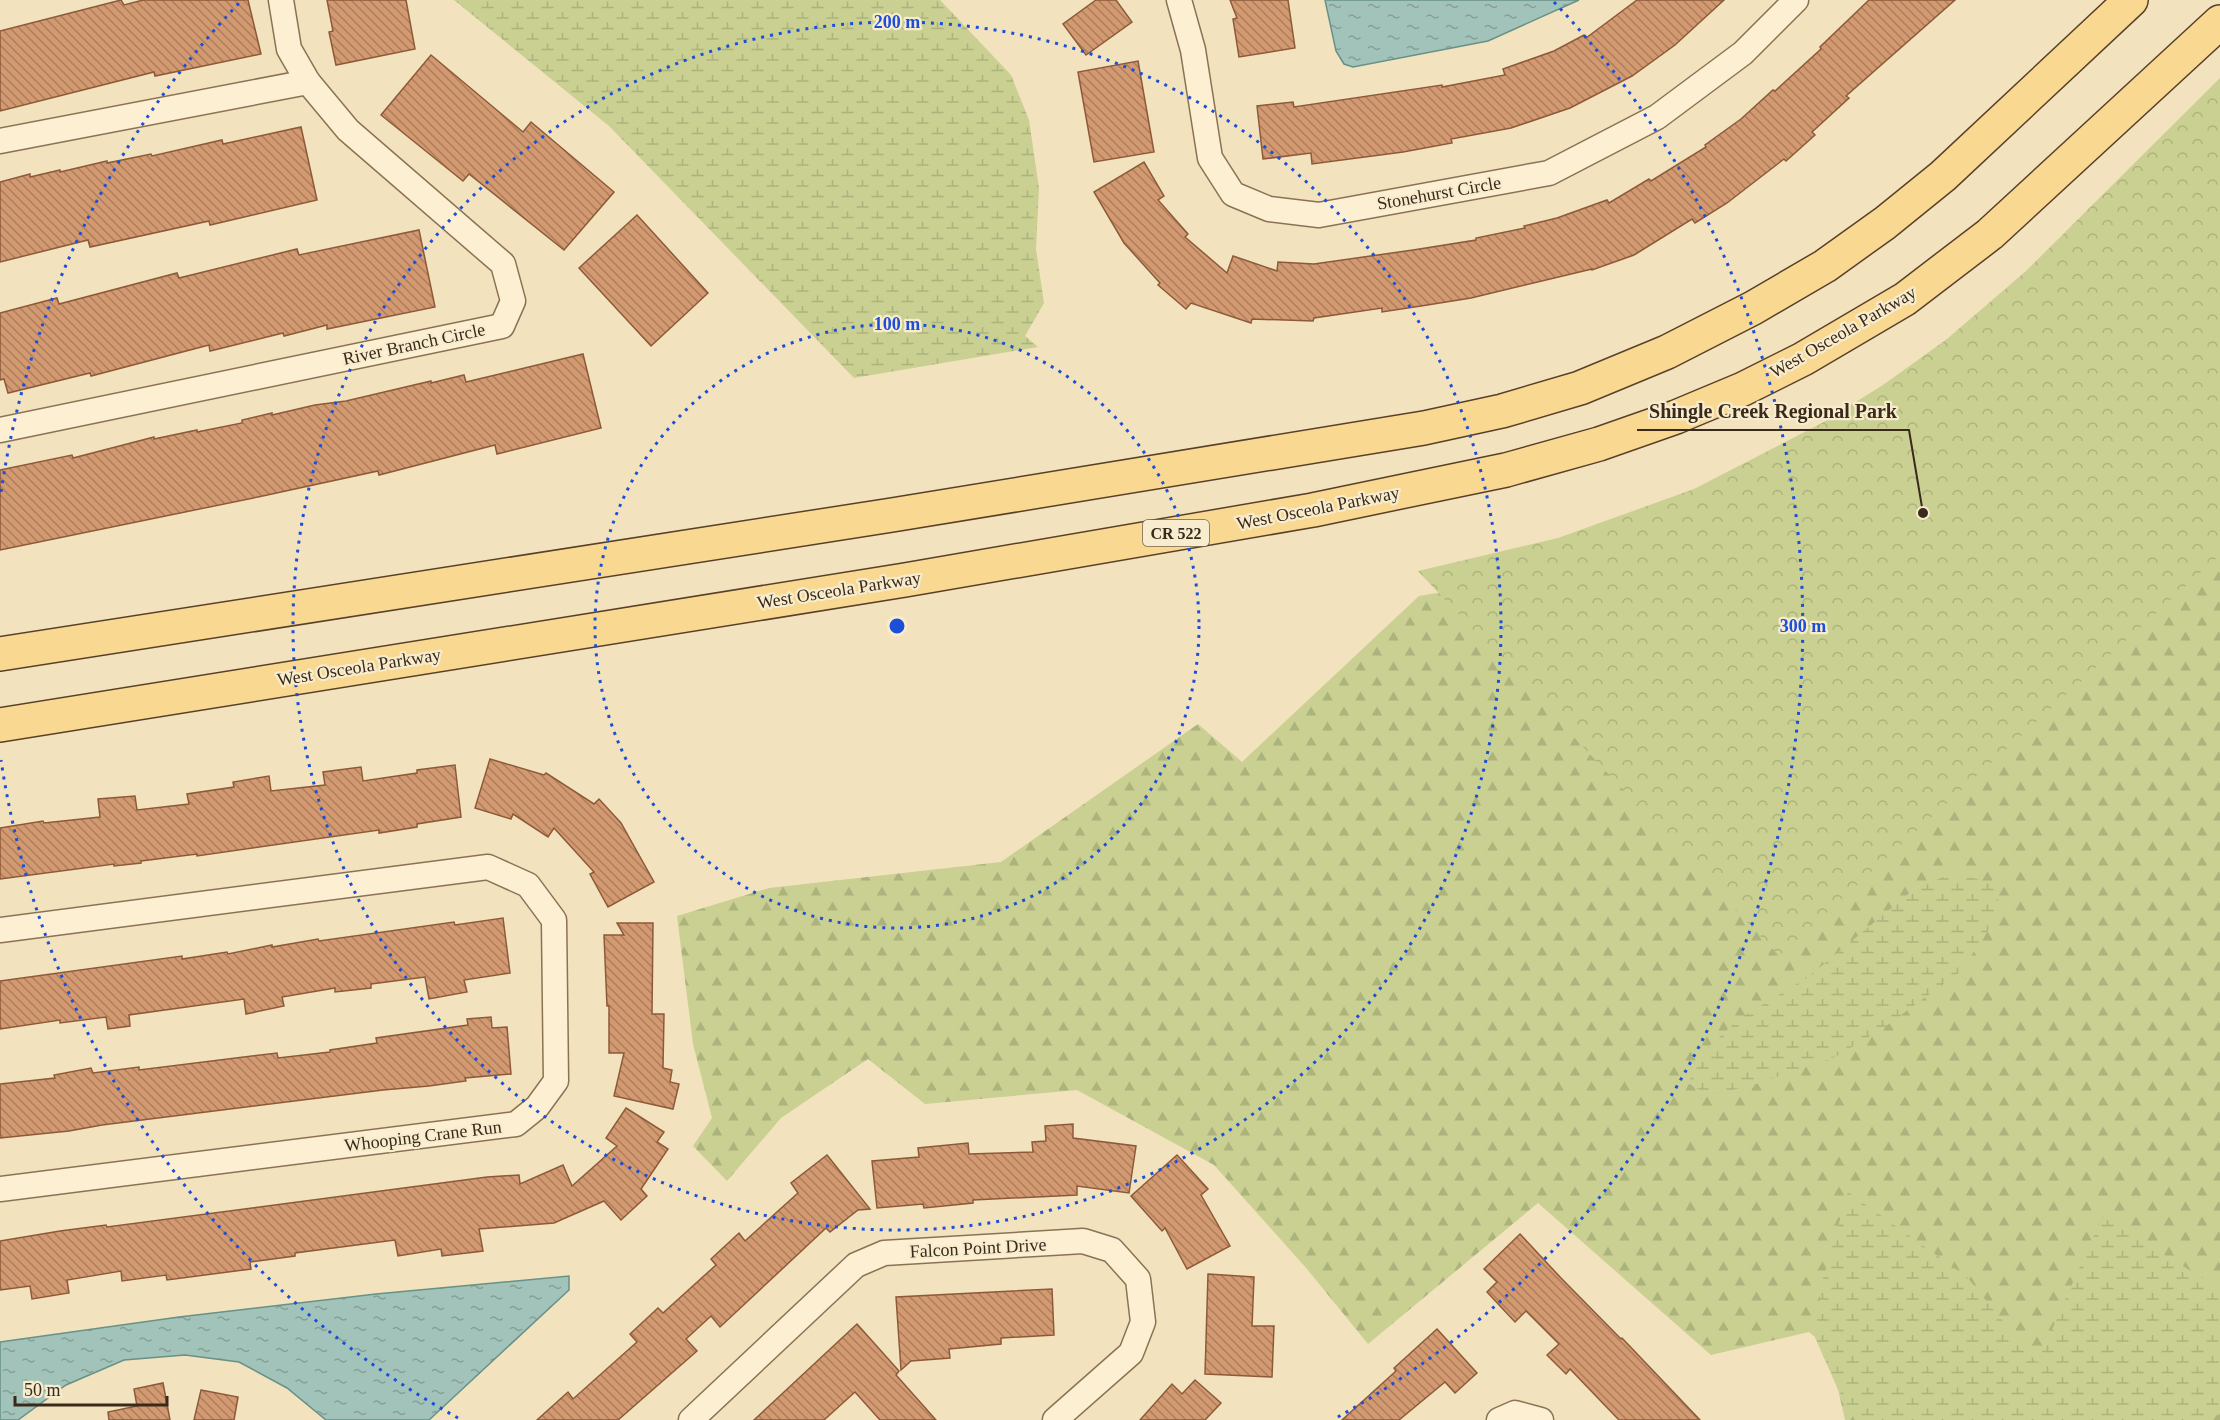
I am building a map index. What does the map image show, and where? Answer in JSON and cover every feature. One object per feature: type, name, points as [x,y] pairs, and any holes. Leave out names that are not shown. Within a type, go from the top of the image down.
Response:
[{"type":"main road","points":[[0,654],[892,515],[1424,428],[1502,411],[1558,395],[1667,352],[1753,308],[1825,266],[1885,223],[1942,176],[2131,0]]},
{"type":"main road","name":"West Osceola Parkway","points":[[0,724],[893,582],[1313,510],[1506,470],[1599,444],[1676,417],[1743,389],[1803,358],[1905,299],[1990,234],[2220,22]]},
{"type":"street","name":"River Branch Circle","points":[[0,430],[502,326],[513,301],[503,264],[348,130],[308,82],[289,49],[281,0]]},
{"type":"street","name":"Stonehurst Circle","points":[[1179,0],[1193,50],[1210,158],[1233,194],[1269,210],[1319,214],[1549,173],[1657,117],[1743,53],[1796,0]]},
{"type":"street","points":[[0,141],[308,82]]},
{"type":"street","name":"Whooping Crane Run","points":[[0,930],[488,867],[528,885],[554,920],[556,1081],[537,1107],[516,1124],[0,1189]]},
{"type":"street","name":"Falcon Point Drive","points":[[691,1420],[855,1265],[884,1253],[1083,1241],[1112,1250],[1138,1278],[1143,1322],[1131,1353],[1055,1420]]},
{"type":"street","points":[[1499,1420],[1515,1413],[1541,1420]]},
{"type":"green space","points":[[454,0],[940,0],[1011,75],[1029,120],[1039,188],[1036,249],[1044,303],[1025,336],[1038,347],[854,378],[609,126]]},
{"type":"green space","points":[[2220,78],[2220,555],[1779,956],[1418,571],[1558,538],[1694,489],[1822,423],[1883,385],[1947,339],[2026,271]]},
{"type":"green space","points":[[2220,552],[2220,1420],[1845,1420],[1838,1389],[1815,1337],[1809,1332],[1711,1355],[1538,1203],[1368,1344],[1307,1269],[1214,1165],[1077,1090],[925,1104],[868,1059],[781,1118],[727,1181],[693,1146],[712,1118],[693,1044],[677,916],[769,888],[1001,862],[1198,724],[1242,762],[1419,596],[1562,571]]},
{"type":"green space","points":[[1954,872],[1999,886],[1997,917],[1961,971],[1882,1029],[1835,1057],[1756,1084],[1709,1096],[1688,1083],[1705,1050],[1739,1019],[1808,977],[1912,891]]},
{"type":"green space","points":[[1848,1192],[1967,1277],[2037,1363],[2102,1217],[2214,1285],[2220,1284],[2220,1414],[2206,1420],[1855,1420],[1838,1389],[1815,1337],[1822,1282]]},
{"type":"water","points":[[1325,0],[1579,0],[1488,41],[1353,67],[1344,64],[1336,51]]},
{"type":"water","points":[[569,1276],[569,1290],[429,1420],[326,1420],[287,1388],[239,1362],[185,1355],[124,1360],[66,1385],[18,1420],[0,1420],[0,1342],[179,1317],[376,1294]]},
{"type":"building","points":[[121,0],[124,5],[143,0],[248,0],[261,54],[155,76],[154,72],[0,111],[0,31]]},
{"type":"building","points":[[327,0],[406,0],[415,49],[336,65],[329,32],[333,31]]},
{"type":"building","points":[[1096,0],[1116,0],[1132,22],[1086,55],[1063,24]]},
{"type":"building","points":[[1230,0],[1288,0],[1295,48],[1239,57],[1233,19],[1237,18]]},
{"type":"building","points":[[1637,0],[1724,0],[1675,45],[1632,76],[1570,108],[1511,128],[1451,139],[1452,143],[1403,152],[1312,164],[1311,153],[1263,159],[1257,106],[1293,102],[1294,107],[1442,85],[1442,87],[1505,75],[1503,69],[1554,51],[1584,35],[1586,38]]},
{"type":"building","points":[[1869,0],[1955,0],[1846,96],[1849,98],[1812,132],[1815,135],[1786,161],[1784,159],[1727,203],[1695,223],[1692,219],[1634,255],[1592,270],[1471,298],[1421,306],[1382,312],[1382,308],[1314,318],[1313,321],[1252,319],[1251,323],[1191,303],[1186,309],[1158,285],[1160,283],[1124,243],[1094,192],[1144,162],[1164,196],[1158,200],[1188,234],[1185,237],[1227,273],[1233,256],[1277,271],[1278,262],[1314,264],[1476,240],[1476,238],[1525,228],[1524,226],[1557,218],[1607,200],[1609,203],[1649,179],[1651,181],[1706,147],[1705,145],[1741,119],[1773,90],[1775,91],[1821,49],[1820,47]]},
{"type":"building","points":[[431,55],[523,132],[531,122],[614,192],[564,250],[469,174],[463,181],[381,115]]},
{"type":"building","points":[[1138,61],[1154,152],[1094,162],[1078,72]]},
{"type":"building","points":[[301,127],[317,200],[210,225],[209,221],[90,247],[88,240],[0,262],[0,182],[30,174],[30,177],[107,161],[107,163],[151,154],[152,156],[222,140],[223,144]]},
{"type":"building","points":[[637,215],[708,293],[651,346],[579,268]]},
{"type":"building","points":[[419,230],[435,307],[327,329],[327,325],[284,336],[283,333],[210,351],[209,345],[91,376],[90,373],[8,393],[4,379],[0,380],[0,313],[57,298],[59,304],[177,273],[179,278],[297,249],[299,255]]},
{"type":"building","points":[[583,354],[601,428],[497,454],[495,445],[379,475],[378,471],[0,550],[0,470],[72,455],[73,458],[154,437],[154,439],[242,423],[242,420],[272,413],[272,415],[315,405],[346,401],[431,381],[431,383],[464,375],[466,382]]},
{"type":"building","points":[[490,759],[544,775],[546,773],[594,804],[599,799],[621,823],[654,882],[608,907],[590,874],[594,872],[554,828],[548,837],[513,814],[511,819],[475,808]]},
{"type":"building","points":[[455,765],[461,817],[379,833],[379,830],[197,856],[197,854],[141,861],[141,863],[114,866],[114,864],[0,879],[0,828],[43,821],[44,823],[100,817],[98,799],[135,796],[137,810],[189,804],[187,794],[234,787],[233,782],[269,776],[271,791],[325,785],[323,772],[361,767],[363,781]]},
{"type":"building","points":[[503,918],[510,973],[464,980],[467,992],[429,999],[425,977],[371,984],[371,988],[335,992],[335,988],[282,997],[284,1006],[246,1014],[244,999],[129,1015],[130,1026],[108,1029],[106,1017],[60,1023],[60,1020],[0,1029],[0,981],[182,956],[182,959],[227,952],[228,954],[272,945],[272,947],[318,939],[319,941],[454,922],[455,925]]},
{"type":"building","points":[[617,923],[653,923],[652,1014],[664,1014],[663,1068],[672,1070],[670,1082],[679,1084],[673,1109],[614,1096],[624,1053],[609,1053],[609,1006],[607,1006],[604,935],[624,935]]},
{"type":"building","points":[[491,1017],[492,1028],[507,1027],[511,1074],[0,1138],[0,1084],[55,1078],[54,1075],[91,1068],[93,1073],[139,1067],[139,1070],[277,1053],[278,1058],[330,1052],[330,1050],[377,1043],[376,1038],[468,1025],[467,1019]]},
{"type":"building","points":[[626,1108],[664,1132],[657,1142],[668,1149],[641,1189],[647,1196],[621,1220],[604,1201],[554,1223],[479,1229],[483,1251],[442,1256],[441,1249],[398,1256],[395,1240],[295,1253],[295,1256],[250,1262],[251,1269],[167,1280],[166,1275],[122,1281],[121,1271],[67,1280],[69,1293],[32,1299],[30,1286],[0,1290],[0,1241],[60,1231],[106,1225],[107,1227],[487,1177],[519,1175],[520,1184],[563,1165],[572,1186],[617,1146],[606,1138]]},
{"type":"building","points":[[1073,1124],[1073,1138],[1136,1146],[1129,1193],[1077,1186],[1077,1195],[973,1200],[973,1203],[924,1208],[923,1204],[877,1208],[872,1161],[919,1157],[918,1148],[968,1143],[969,1154],[1033,1152],[1032,1142],[1046,1141],[1045,1126]]},
{"type":"building","points":[[827,1155],[870,1209],[858,1210],[830,1232],[826,1228],[720,1327],[711,1316],[686,1339],[697,1351],[618,1420],[537,1420],[568,1392],[573,1399],[637,1342],[630,1334],[658,1308],[663,1313],[716,1265],[711,1259],[739,1233],[745,1241],[798,1193],[791,1183]]},
{"type":"building","points":[[1177,1155],[1208,1189],[1201,1195],[1230,1246],[1187,1269],[1165,1228],[1162,1231],[1131,1196]]},
{"type":"building","points":[[1520,1234],[1700,1420],[1619,1420],[1570,1369],[1566,1374],[1547,1355],[1559,1344],[1526,1311],[1515,1322],[1487,1292],[1497,1282],[1484,1269]]},
{"type":"building","points":[[1208,1274],[1254,1277],[1252,1326],[1274,1326],[1272,1377],[1205,1374]]},
{"type":"building","points":[[1052,1289],[1054,1335],[1001,1338],[1001,1344],[949,1349],[950,1358],[911,1361],[901,1370],[896,1297]]},
{"type":"building","points":[[857,1324],[899,1371],[896,1375],[936,1420],[880,1420],[855,1392],[824,1420],[754,1420]]},
{"type":"building","points":[[1437,1329],[1477,1373],[1455,1393],[1445,1382],[1399,1420],[1342,1420],[1396,1371],[1394,1368]]},
{"type":"building","points":[[1195,1380],[1221,1403],[1205,1420],[1140,1420],[1172,1384],[1182,1394]]},
{"type":"building","points":[[163,1383],[170,1420],[109,1420],[108,1412],[137,1406],[134,1389]]},
{"type":"building","points":[[201,1390],[238,1397],[234,1420],[194,1420]]},
{"type":"place","name":"Shingle Creek Regional Park","points":[[1923,513]]}]
